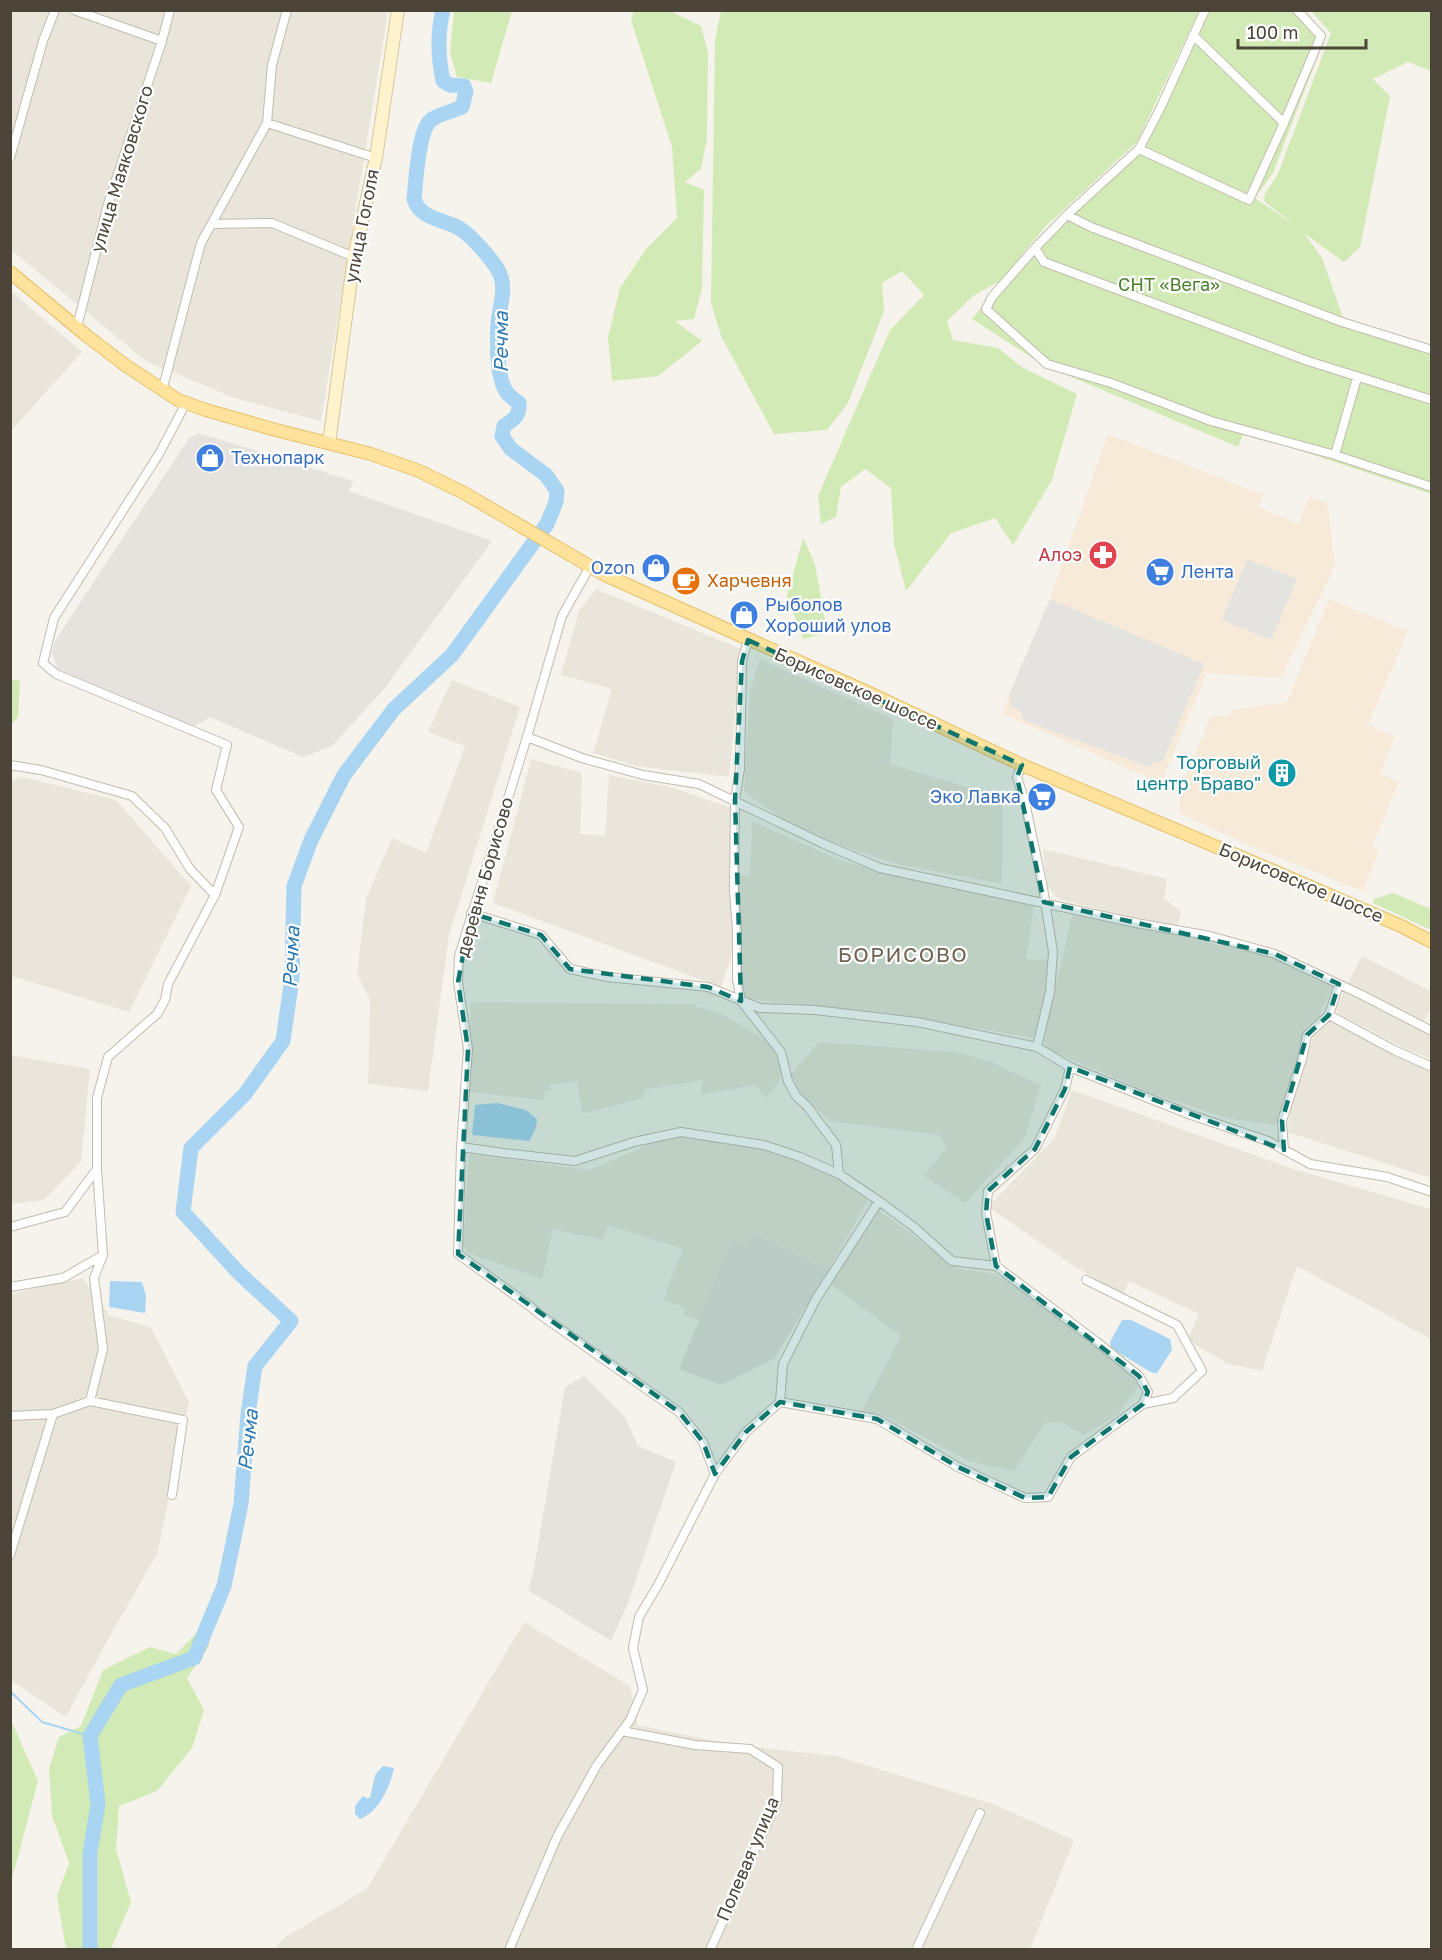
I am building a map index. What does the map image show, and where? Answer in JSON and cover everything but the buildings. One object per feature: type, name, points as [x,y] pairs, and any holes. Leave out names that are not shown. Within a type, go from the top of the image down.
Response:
[{"type":"main road","name":"Борисовское шоссе","points":[[10,272],[121,361],[162,391],[186,403],[250,423],[400,463],[428,474],[519,525],[589,568],[859,688],[1022,765],[1401,926],[1431,942]]},
{"type":"street","points":[[10,158],[43,41],[55,10]]},
{"type":"street","points":[[74,10],[162,41]]},
{"type":"street","name":"улица Маяковского","points":[[77,327],[108,204],[162,41],[170,10]]},
{"type":"street","points":[[162,391],[201,243],[267,123],[272,65],[287,10]]},
{"type":"street","name":"улица Гоголя","points":[[329,443],[354,257],[376,158],[398,10]]},
{"type":"street","points":[[1205,10],[1160,109],[1139,149],[1066,216],[1035,248],[992,297],[986,309],[1047,364],[1111,383],[1211,421],[1335,455],[1431,487]]},
{"type":"street","points":[[1139,149],[1249,200],[1321,36],[1297,10]]},
{"type":"street","points":[[1193,35],[1284,123]]},
{"type":"street","points":[[267,123],[376,158]]},
{"type":"street","points":[[1066,216],[1342,322],[1431,350]]},
{"type":"street","points":[[212,224],[272,223],[354,257]]},
{"type":"street","points":[[1035,248],[1044,262],[1308,361],[1431,400]]},
{"type":"street","points":[[1335,455],[1357,378]]},
{"type":"street","points":[[90,1401],[103,1349],[94,1278],[103,1255],[97,1169],[97,1098],[108,1057],[157,1014],[165,1000],[168,984],[215,895],[239,827],[216,790],[227,745],[57,674],[43,663],[54,618],[159,454],[186,403]]},
{"type":"street","name":"деревня Борисово","points":[[589,568],[562,616],[459,957],[458,981],[468,1049],[460,1147],[458,1254],[679,1412],[703,1442],[715,1474]]},
{"type":"street","points":[[748,640],[742,661],[740,769],[735,800],[737,979],[741,1000],[781,1052],[788,1081],[796,1096],[807,1106],[836,1145],[839,1174]]},
{"type":"street","points":[[527,737],[582,758],[643,775],[699,784],[824,844],[880,868],[1136,923],[1210,936],[1275,954],[1431,1031]]},
{"type":"street","points":[[10,765],[41,770],[132,796],[165,828],[190,869],[215,895]]},
{"type":"street","points":[[1022,765],[1017,777],[1025,802],[1043,888],[1053,952],[1050,992],[1037,1047]]},
{"type":"street","points":[[471,913],[541,935],[570,969],[607,977],[708,987],[760,1008],[815,1010],[917,1022],[1037,1047],[1070,1067],[1191,1115],[1268,1141],[1310,1164],[1387,1177],[1431,1192]]},
{"type":"street","points":[[1284,1150],[1282,1121],[1302,1059],[1307,1035],[1329,1015],[1339,984]]},
{"type":"street","points":[[1329,1015],[1431,1067]]},
{"type":"street","points":[[996,1266],[986,1213],[988,1191],[1035,1149],[1065,1089],[1070,1067]]},
{"type":"street","points":[[460,1147],[575,1161],[634,1142],[681,1132],[764,1145],[800,1157],[839,1174],[879,1201],[914,1227],[952,1261],[996,1266],[1139,1376],[1148,1392],[1143,1404]]},
{"type":"street","points":[[10,1227],[65,1212],[97,1169]]},
{"type":"street","points":[[509,1950],[557,1837],[597,1765],[630,1720],[643,1690],[633,1648],[639,1617],[715,1474],[747,1432],[780,1402],[783,1364],[816,1299],[879,1201]]},
{"type":"street","points":[[10,1287],[63,1278],[103,1255]]},
{"type":"street","points":[[780,1402],[877,1419],[957,1467],[1025,1498],[1047,1497],[1071,1457],[1143,1404],[1173,1398],[1202,1371],[1177,1325],[1086,1280]]},
{"type":"street","points":[[10,1416],[52,1414],[90,1401],[183,1420],[172,1495]]},
{"type":"street","points":[[10,1555],[52,1414]]},
{"type":"street","name":"Полевая улица","points":[[622,1731],[695,1744],[750,1749],[778,1767],[777,1801],[710,1950]]},
{"type":"street","points":[[916,1950],[980,1813]]},
{"type":"highlighted area","points":[[748,640],[1022,765],[1017,777],[1044,902],[1275,954],[1339,984],[1329,1015],[1307,1035],[1282,1121],[1284,1150],[1070,1067],[1065,1089],[1035,1149],[988,1191],[986,1213],[996,1266],[1139,1376],[1148,1392],[1143,1404],[1071,1457],[1048,1497],[1025,1498],[958,1467],[877,1419],[780,1402],[746,1432],[715,1474],[703,1442],[679,1412],[458,1254],[468,1049],[458,982],[471,913],[541,935],[570,969],[708,987],[741,1001],[735,800],[742,661]]},
{"type":"shaded area","points":[[10,11],[388,11],[321,421],[234,398],[146,361],[11,250]]},
{"type":"shaded area","points":[[11,291],[82,352],[11,431]]},
{"type":"shaded area","points":[[199,433],[353,481],[349,491],[492,541],[384,689],[332,746],[303,757],[210,717],[193,727],[58,669],[52,653],[55,641],[189,438]]},
{"type":"shaded area","points":[[1108,434],[1264,495],[1258,507],[1298,524],[1309,497],[1327,503],[1335,565],[1281,678],[1207,673],[1161,783],[1003,714],[1050,599]]},
{"type":"shaded area","points":[[1247,559],[1297,579],[1271,640],[1222,620]]},
{"type":"shaded area","points":[[596,589],[741,649],[729,777],[636,766],[593,753],[612,689],[561,675],[579,611]]},
{"type":"shaded area","points":[[1050,599],[1204,664],[1163,761],[1155,762],[1149,767],[1023,720],[1021,712],[1011,707],[1009,695]]},
{"type":"shaded area","points":[[1329,599],[1408,631],[1368,725],[1395,737],[1380,773],[1399,782],[1372,847],[1379,851],[1363,891],[1253,847],[1179,812],[1181,786],[1212,715],[1229,717],[1232,710],[1287,702]]},
{"type":"shaded area","points":[[760,659],[893,719],[890,764],[1003,798],[1002,884],[897,864],[836,844],[781,818],[744,792],[750,691]]},
{"type":"shaded area","points":[[452,680],[520,707],[449,935],[428,1091],[368,1084],[370,1000],[357,974],[366,899],[392,838],[426,853],[465,746],[428,732]]},
{"type":"shaded area","points":[[531,759],[582,773],[580,834],[605,836],[609,775],[670,787],[732,808],[729,888],[735,932],[731,957],[721,987],[493,903]]},
{"type":"shaded area","points":[[22,777],[116,800],[191,886],[129,1012],[11,976],[11,781]]},
{"type":"shaded area","points":[[752,821],[842,861],[1034,906],[1026,959],[1049,960],[1043,1011],[1033,1038],[895,1014],[748,999],[740,980],[737,875],[750,877]]},
{"type":"shaded area","points":[[1043,849],[1167,879],[1164,898],[1181,912],[1177,928],[1058,899],[1047,886]]},
{"type":"shaded area","points":[[1073,912],[1269,956],[1330,984],[1331,991],[1318,1018],[1305,1028],[1298,1059],[1275,1125],[1226,1118],[1148,1092],[1048,1050],[1043,1041]]},
{"type":"shaded area","points":[[1362,956],[1431,991],[1431,1008],[1424,1021],[1348,983]]},
{"type":"shaded area","points":[[1344,991],[1431,1035],[1431,1059],[1404,1048],[1339,1014],[1336,1009]]},
{"type":"shaded area","points":[[471,1002],[689,1004],[724,1015],[772,1044],[780,1056],[782,1077],[766,1098],[755,1085],[700,1095],[703,1080],[644,1090],[643,1098],[582,1114],[577,1081],[550,1084],[550,1090],[545,1090],[544,1100],[468,1092]]},
{"type":"shaded area","points":[[1329,1020],[1431,1071],[1431,1178],[1287,1132],[1292,1102],[1314,1034]]},
{"type":"shaded area","points":[[819,1042],[956,1052],[991,1062],[1041,1085],[1024,1139],[965,1203],[924,1176],[947,1147],[939,1135],[830,1121],[799,1092],[791,1074]]},
{"type":"shaded area","points":[[11,1055],[90,1069],[81,1162],[44,1200],[11,1204]]},
{"type":"shaded area","points":[[1072,1090],[1293,1169],[1431,1209],[1431,1339],[1297,1266],[1262,1371],[1226,1363],[1188,1340],[1199,1314],[1129,1281],[1123,1295],[1074,1266],[988,1207],[1054,1139]]},
{"type":"shaded area","points":[[672,1135],[763,1149],[814,1167],[839,1180],[868,1201],[828,1270],[754,1233],[748,1248],[732,1241],[700,1321],[684,1315],[686,1308],[663,1300],[683,1249],[608,1225],[603,1240],[553,1229],[542,1279],[468,1253],[463,1244],[469,1154],[589,1170]]},
{"type":"shaded area","points":[[877,1209],[959,1269],[995,1274],[1029,1293],[1140,1384],[1117,1415],[1084,1435],[1060,1422],[1045,1423],[1014,1471],[969,1461],[879,1413],[861,1413],[901,1336],[830,1284]]},
{"type":"shaded area","points":[[754,1233],[828,1270],[775,1358],[721,1385],[679,1369],[732,1241],[748,1248]]},
{"type":"shaded area","points":[[83,1278],[109,1315],[151,1328],[189,1402],[157,1554],[66,1717],[11,1680],[10,1294]]},
{"type":"shaded area","points":[[584,1376],[625,1417],[638,1446],[676,1462],[628,1603],[611,1641],[528,1590],[534,1569],[565,1387]]},
{"type":"shaded area","points":[[524,1622],[630,1686],[638,1725],[733,1745],[836,1756],[993,1804],[1074,1840],[1030,1949],[275,1950],[282,1939],[367,1889]]},
{"type":"green space","points":[[454,11],[512,11],[491,83],[457,77],[450,52]]},
{"type":"green space","points":[[634,11],[670,11],[701,26],[708,53],[707,138],[701,169],[685,182],[704,190],[702,288],[694,319],[675,321],[702,341],[658,376],[612,381],[608,337],[620,288],[646,249],[677,218],[672,147],[631,20]]},
{"type":"green space","points":[[721,11],[1199,11],[1137,142],[1046,226],[1000,281],[973,296],[947,321],[953,340],[998,348],[1023,368],[1077,394],[1052,480],[1013,545],[995,518],[951,533],[906,591],[894,544],[891,488],[865,469],[841,487],[836,517],[821,524],[818,496],[890,330],[924,295],[902,271],[882,283],[884,311],[848,403],[827,430],[774,434],[721,336],[711,303],[715,40]]},
{"type":"green space","name":"СНТ «Вега»","points":[[1200,11],[1301,11],[1326,35],[1273,173],[1255,198],[1297,227],[1264,201],[1265,194],[1278,174],[1331,33],[1311,11],[1431,11],[1431,71],[1408,62],[1373,79],[1390,96],[1360,247],[1344,262],[1304,233],[1322,258],[1343,318],[1431,345],[1431,494],[1244,432],[1238,447],[1043,365],[972,319],[1029,249],[1139,142]]},
{"type":"green space","points":[[803,538],[815,564],[827,633],[803,639],[787,596]]},
{"type":"green space","points":[[11,680],[20,680],[18,717],[11,725]]},
{"type":"green space","points":[[1393,893],[1431,909],[1431,930],[1373,903],[1374,899]]},
{"type":"green space","points":[[210,1619],[209,1646],[187,1678],[204,1710],[192,1748],[157,1791],[119,1806],[116,1849],[131,1902],[111,1949],[66,1949],[57,1896],[69,1863],[52,1816],[49,1769],[59,1737],[81,1726],[103,1670],[150,1647],[176,1654]]},
{"type":"green space","points":[[11,1720],[38,1781],[11,1883]]},
{"type":"water","points":[[497,1103],[526,1110],[537,1119],[536,1128],[529,1141],[472,1135],[475,1105]]},
{"type":"water","points":[[110,1281],[142,1282],[146,1296],[145,1313],[109,1307]]},
{"type":"water","points":[[1122,1320],[1131,1320],[1170,1339],[1172,1350],[1157,1373],[1152,1373],[1111,1348],[1110,1342]]},
{"type":"water","points":[[383,1766],[394,1768],[390,1783],[373,1811],[360,1819],[355,1814],[355,1806],[363,1796],[370,1798],[375,1775]]},
{"type":"waterway","name":"Речма","points":[[90,1950],[90,1853],[98,1804],[90,1736],[121,1685],[194,1658],[224,1586],[241,1504],[248,1414],[255,1366],[291,1321],[239,1273],[183,1212],[191,1148],[245,1094],[283,1041],[292,978],[294,886],[311,840],[344,775],[394,709],[452,655],[547,524],[556,502],[557,491],[546,475],[511,449],[502,436],[504,426],[517,414],[519,403],[504,388],[499,370],[498,322],[503,290],[499,272],[488,256],[467,234],[456,226],[428,215],[417,206],[414,199],[423,134],[431,120],[462,107],[466,92],[464,86],[450,85],[443,81],[439,46],[443,10]]},
{"type":"waterway","points":[[10,1691],[42,1722],[90,1736]]},
{"type":"place","name":"Технопарк","points":[[210,458]]},
{"type":"place","name":"Алоэ","points":[[1103,555]]},
{"type":"place","name":"Ozon","points":[[656,568]]},
{"type":"place","name":"Лента","points":[[1160,572]]},
{"type":"place","name":"Харчевня","points":[[686,581]]},
{"type":"place","name":"Рыболов Хороший улов","points":[[744,615]]},
{"type":"place","name":"Торговый центр \"Браво\"","points":[[1282,773]]},
{"type":"place","name":"Эко Лавка","points":[[1042,797]]},
{"type":"district","name":"БОРИСОВО","points":[[903,955]]}]
